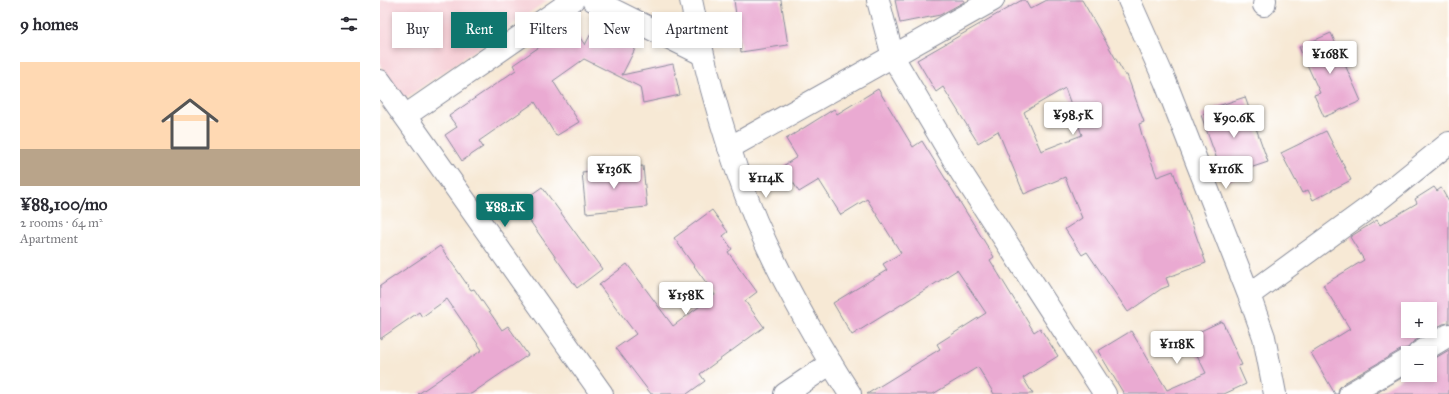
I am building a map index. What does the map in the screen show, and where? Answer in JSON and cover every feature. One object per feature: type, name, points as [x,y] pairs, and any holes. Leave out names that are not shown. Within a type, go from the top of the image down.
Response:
[{"type":"street","points":[[405,116],[573,0]]},
{"type":"street","points":[[593,0],[702,54]]},
{"type":"street","points":[[691,0],[702,54],[729,148],[757,221],[802,314],[850,394]]},
{"type":"street","points":[[878,0],[893,57],[961,172],[1105,394]]},
{"type":"street","points":[[729,148],[993,0]]},
{"type":"street","points":[[1129,0],[1165,81],[1249,295],[1264,337],[1275,394]]},
{"type":"street","points":[[380,81],[602,394]]},
{"type":"street","points":[[1249,295],[1372,206],[1449,144]]},
{"type":"street","points":[[1431,346],[1449,335]]},
{"type":"street","points":[[786,394],[831,363]]},
{"type":"street","points":[[1350,394],[1401,364]]},
{"type":"shaded area","points":[[380,0],[548,0],[531,12],[515,12],[515,23],[507,28],[507,12],[451,12],[451,48],[478,48],[404,99],[380,65]]},
{"type":"building","points":[[734,0],[781,0],[788,45],[741,52],[742,12],[736,12]]},
{"type":"building","points":[[895,0],[964,0],[964,2],[940,15],[900,23]]},
{"type":"building","points":[[1022,0],[1025,0],[1030,9],[1047,0],[1082,0],[1125,75],[1127,75],[1144,122],[1139,124],[1157,177],[1173,171],[1206,263],[1166,278],[1169,286],[1161,289],[1128,312],[1087,252],[1082,255],[1065,229],[1082,218],[1065,177],[1024,194],[998,131],[978,143],[943,87],[936,92],[917,60]],"holes":[[[1065,88],[1082,135],[1041,151],[1024,112]]]},
{"type":"building","points":[[1331,33],[1361,101],[1324,117],[1314,95],[1320,93],[1299,47]]},
{"type":"building","points":[[589,37],[589,48],[636,48],[622,75],[673,64],[680,95],[643,103],[640,87],[584,59],[553,81],[579,122],[556,136],[535,102],[479,141],[483,147],[462,161],[445,135],[457,127],[449,116],[516,70],[513,65],[538,48],[581,48],[581,39],[585,45]]},
{"type":"building","points":[[878,89],[913,147],[922,141],[994,257],[990,260],[1034,332],[1040,328],[1058,356],[1023,378],[1033,394],[994,394],[978,367],[933,394],[867,394],[940,349],[937,344],[986,313],[957,270],[852,335],[833,303],[887,270],[883,264],[901,253],[867,199],[841,215],[819,180],[799,192],[783,166],[797,157],[786,139],[834,109],[837,114]]},
{"type":"building","points":[[1245,97],[1268,162],[1244,170],[1245,175],[1225,182],[1201,115],[1216,110],[1215,107]]},
{"type":"building","points":[[1326,131],[1351,180],[1313,200],[1308,190],[1302,193],[1281,153]]},
{"type":"building","points":[[643,166],[647,207],[586,213],[582,172]]},
{"type":"building","points":[[542,187],[602,269],[577,288],[518,204]]},
{"type":"building","points":[[1434,187],[1437,191],[1441,188],[1449,202],[1449,323],[1443,324],[1437,328],[1437,302],[1401,302],[1401,338],[1420,338],[1410,346],[1401,346],[1401,350],[1344,383],[1339,388],[1338,394],[1335,394],[1311,353],[1350,329],[1323,285],[1364,260],[1350,237],[1377,220],[1380,225],[1417,203],[1415,199]]},
{"type":"building","points":[[712,210],[728,232],[723,236],[732,249],[728,252],[757,292],[745,301],[764,327],[700,374],[705,381],[687,394],[651,394],[616,348],[636,334],[599,285],[627,264],[673,326],[715,295],[674,238]]},
{"type":"building","points":[[440,246],[471,290],[474,289],[502,330],[508,326],[528,355],[471,394],[418,394],[482,350],[447,299],[422,317],[419,312],[380,339],[380,286]]},
{"type":"building","points":[[1222,321],[1242,365],[1238,366],[1246,384],[1224,394],[1124,394],[1098,351],[1131,331],[1167,390],[1206,373],[1188,337]]},
{"type":"building","points":[[1449,350],[1449,394],[1375,394],[1401,378],[1401,382],[1437,382],[1437,357]]}]
